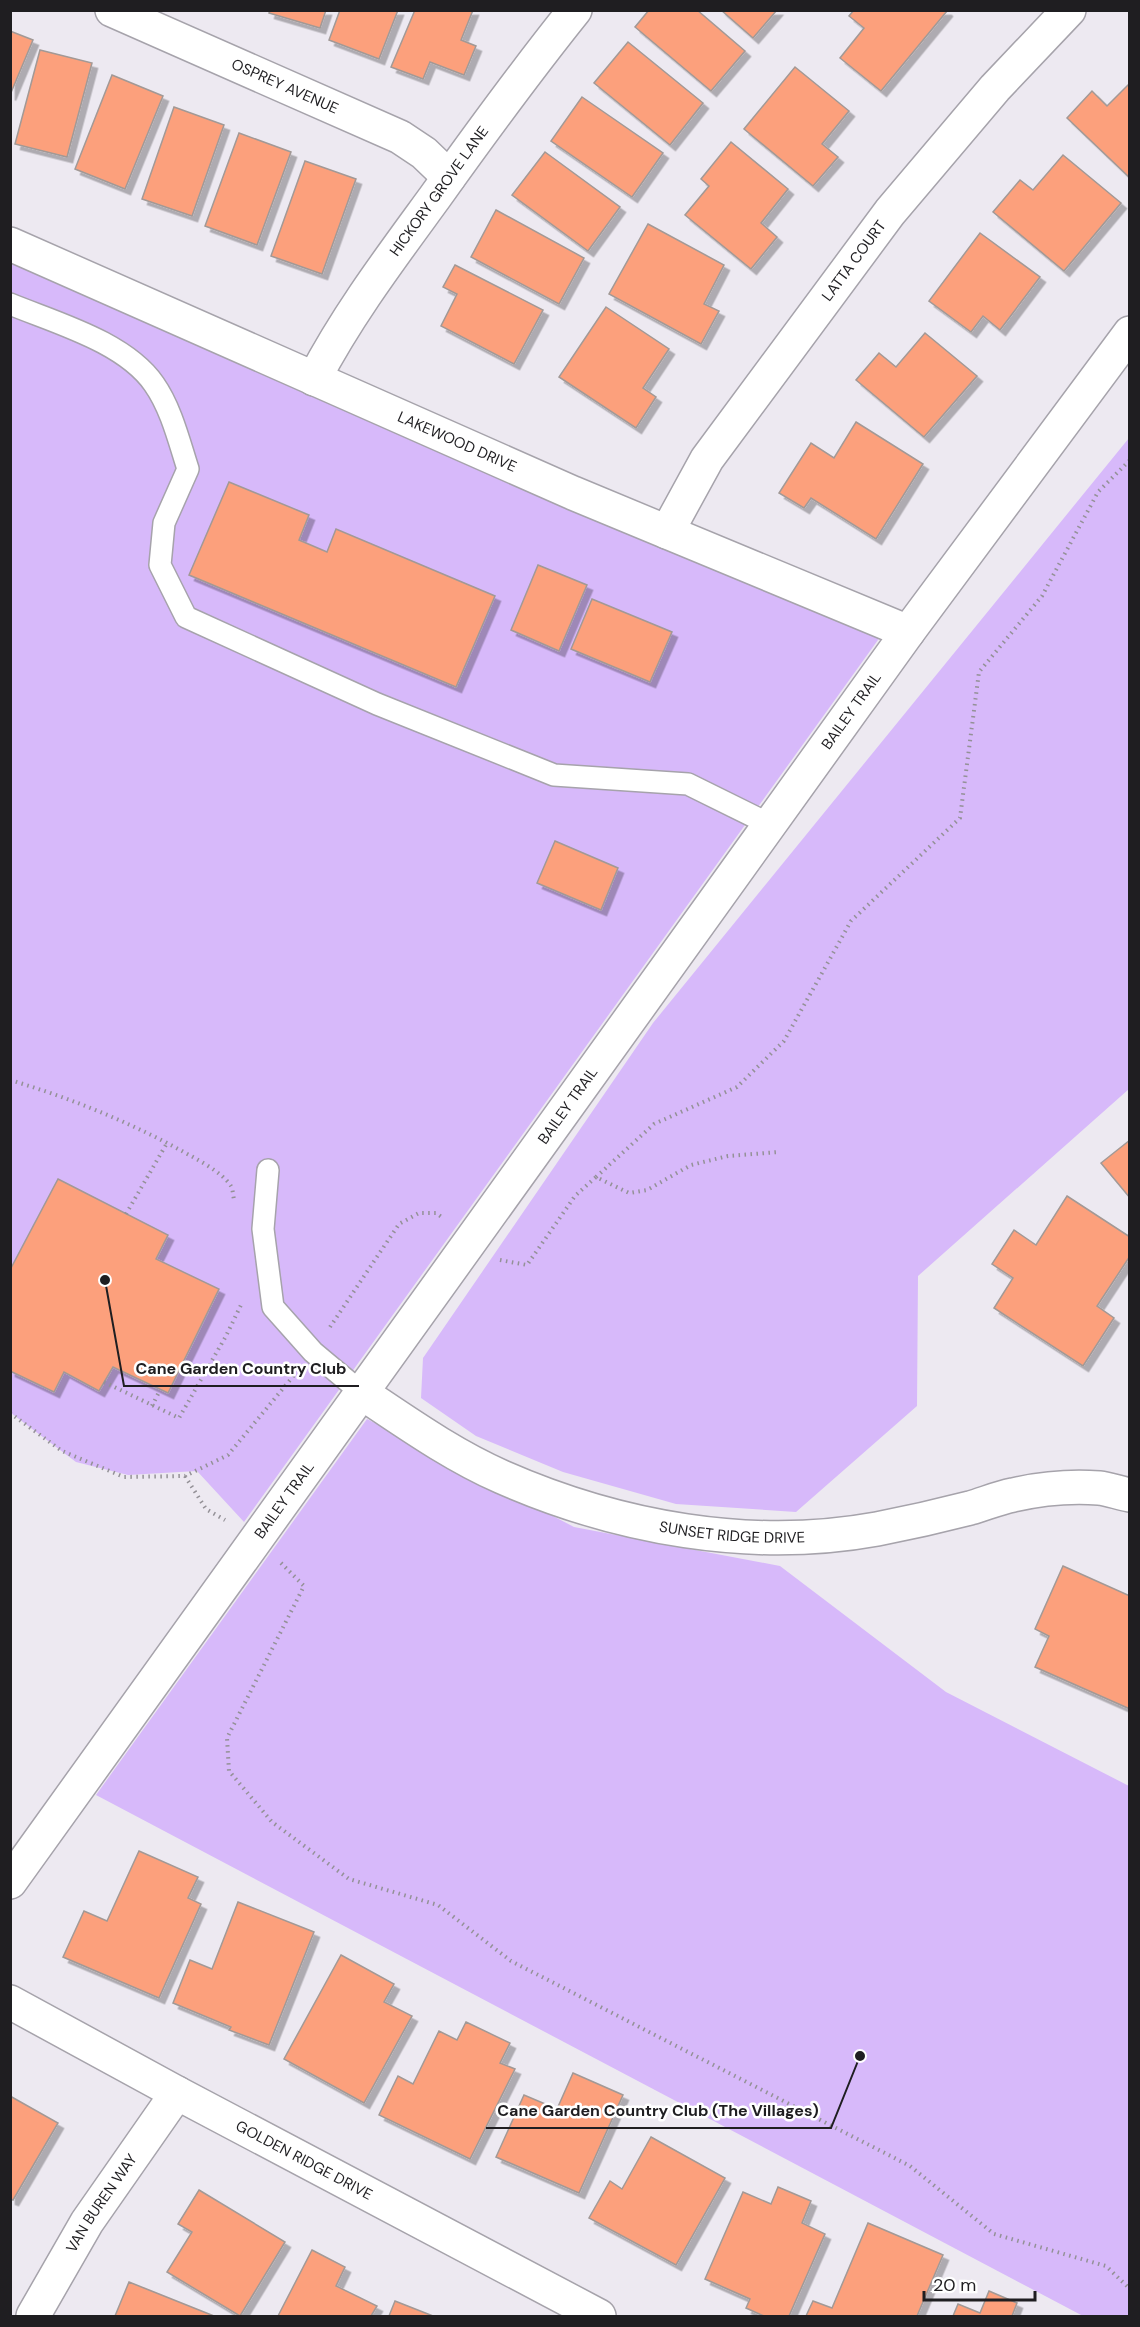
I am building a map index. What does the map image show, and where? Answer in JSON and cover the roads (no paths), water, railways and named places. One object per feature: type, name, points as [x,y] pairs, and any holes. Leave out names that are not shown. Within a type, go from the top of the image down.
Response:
[{"type":"street","name":"OSPREY AVENUE","points":[[112,10],[400,137],[424,153],[449,177]]},
{"type":"street","name":"HICKORY GROVE LANE","points":[[314,379],[338,335],[449,177],[575,10]]},
{"type":"street","name":"LATTA COURT","points":[[666,532],[707,459],[890,212],[995,88],[1069,10]]},
{"type":"street","name":"LAKEWOOD DRIVE","points":[[10,244],[573,493],[908,632]]},
{"type":"street","name":"BAILEY TRAIL","points":[[10,1882],[908,632],[1130,333]]},
{"type":"street","name":"SUNSET RIDGE DRIVE","points":[[362,1393],[443,1445],[500,1476],[558,1499],[626,1519],[700,1533],[773,1538],[826,1536],[874,1530],[926,1519],[1012,1495],[1060,1489],[1098,1488],[1130,1495]]},
{"type":"street","name":"GOLDEN RIDGE DRIVE","points":[[10,2002],[599,2316]]},
{"type":"street","name":"VAN BUREN WAY","points":[[33,2316],[87,2222],[177,2093]]},
{"type":"lane","points":[[10,304],[123,353],[153,383],[173,424],[188,469],[164,523],[160,565],[186,617],[377,704],[554,775],[688,784],[771,825]]},
{"type":"lane","points":[[268,1170],[264,1229],[273,1307],[313,1352],[362,1393]]},
{"type":"place","name":"Cane Garden Country Club","points":[[105,1280]]},
{"type":"place","name":"Cane Garden Country Club (The Villages)","points":[[860,2056]]}]
